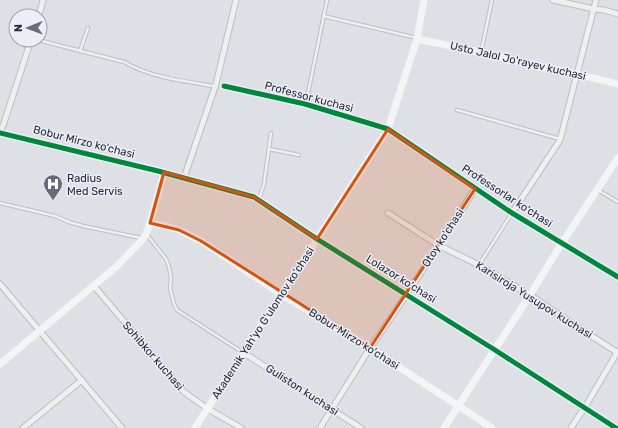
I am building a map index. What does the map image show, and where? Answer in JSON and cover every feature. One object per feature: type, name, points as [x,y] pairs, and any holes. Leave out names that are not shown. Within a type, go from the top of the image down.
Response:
[{"type":"street","points":[[184,178],[215,86],[236,0]]},
{"type":"street","name":"Akademik Yah'yo G'ulomov ko'chasi","points":[[195,428],[388,129],[417,38],[424,0]]},
{"type":"street","points":[[553,0],[618,14]]},
{"type":"street","points":[[512,213],[560,140],[596,0]]},
{"type":"street","name":"Usto Jalol Jo'rayev kuchasi","points":[[417,38],[618,84]]},
{"type":"street","points":[[0,131],[3,126],[28,48]]},
{"type":"street","name":"Professor kuchasi","points":[[224,86],[305,104],[388,129]]},
{"type":"street","name":"Professorlar ko'chasi","points":[[388,129],[512,213],[618,276]]},
{"type":"street","name":"Bobur Mirzo ko'chasi","points":[[0,131],[164,172]]},
{"type":"street","points":[[444,428],[618,158]]},
{"type":"street","points":[[0,364],[117,266],[145,237],[164,172]]},
{"type":"street","name":"Lolazor ko'chasi","points":[[164,172],[254,197],[317,239],[407,294],[616,428]]},
{"type":"street","name":"Otoy ko'chasi","points":[[320,428],[370,348],[475,189]]},
{"type":"street","name":"Karisiroja Yusupov kuchasi","points":[[388,213],[438,245],[479,265],[530,295],[618,352]]},
{"type":"street","name":"Bobur Mirzo ko'chasi","points":[[150,223],[179,230],[201,241],[282,294],[370,348],[492,428]]},
{"type":"street","points":[[0,284],[122,428]]},
{"type":"street","name":"Sohibkor kuchasi","points":[[94,286],[184,392],[241,428]]},
{"type":"street","points":[[571,428],[618,352]]},
{"type":"street","name":"Guliston kuchasi","points":[[244,353],[361,428]]},
{"type":"street","points":[[22,428],[82,380]]},
{"type":"lane","points":[[305,104],[327,0]]},
{"type":"lane","points":[[481,52],[492,0]]},
{"type":"lane","points":[[324,16],[417,38]]},
{"type":"lane","points":[[80,51],[88,28]]},
{"type":"lane","points":[[48,43],[124,62],[133,67],[163,77],[215,86]]},
{"type":"lane","points":[[457,110],[560,140]]},
{"type":"lane","points":[[259,200],[264,184],[271,133]]},
{"type":"lane","points":[[269,149],[299,155]]},
{"type":"lane","points":[[597,190],[618,202]]},
{"type":"lane","points":[[0,203],[55,216],[83,226],[145,237],[166,259],[171,278],[170,288],[177,310],[244,353]]},
{"type":"lane","points":[[479,265],[512,213]]},
{"type":"highlighted area","points":[[388,129],[475,189],[370,348],[201,241],[179,230],[150,223],[164,172],[254,197],[317,239]]},
{"type":"cycle path","points":[[224,86],[305,104],[388,129],[512,213],[618,277]]},
{"type":"cycle path","points":[[0,133],[158,171],[254,197],[317,239],[495,350],[616,428]]},
{"type":"place","name":"Radius Med Servis","points":[[53,201]]}]
